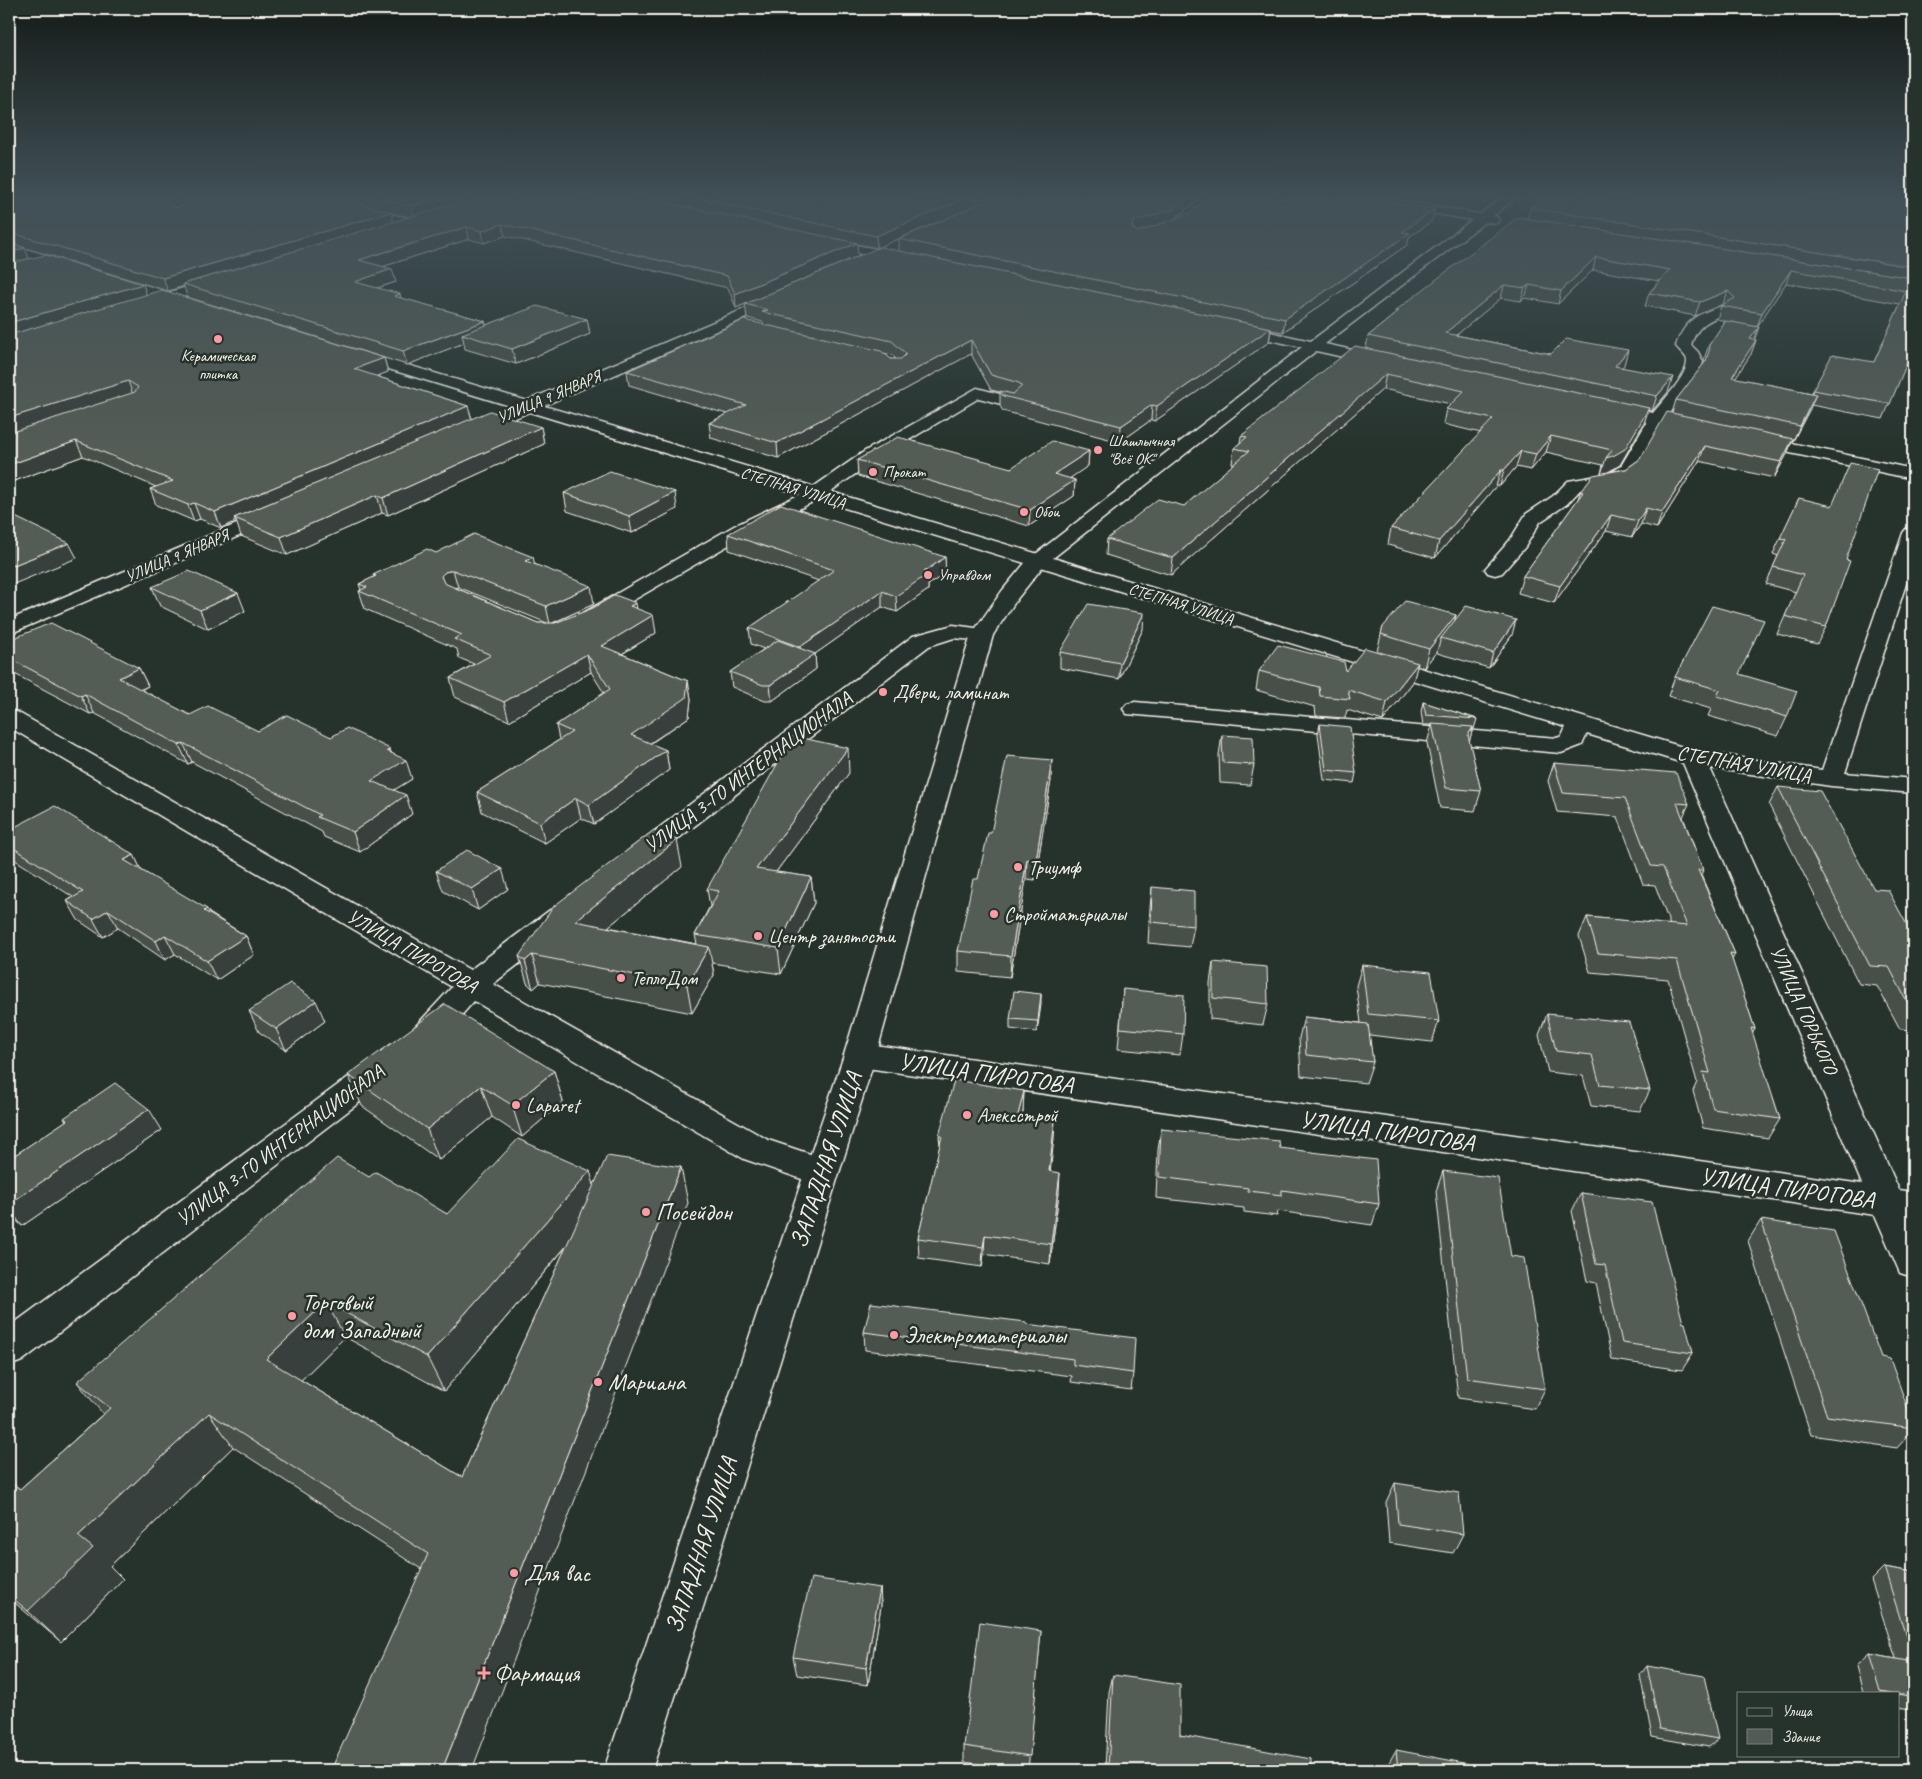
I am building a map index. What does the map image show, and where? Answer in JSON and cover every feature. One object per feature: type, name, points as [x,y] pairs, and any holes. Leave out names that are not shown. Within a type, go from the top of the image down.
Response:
[{"type":"street","points":[[120,282],[207,308]]},
{"type":"street","points":[[132,308],[219,282]]},
{"type":"street","points":[[1038,560],[1313,346],[1398,282]]},
{"type":"street","name":"УЛИЦА 9 ЯНВАРЯ","points":[[453,438],[793,292]]},
{"type":"street","points":[[1495,569],[1518,543],[1533,518],[1560,500],[1574,486],[1614,479],[1628,469],[1635,453],[1690,374],[1695,362],[1693,355],[1683,346],[1687,332],[1696,320],[1722,310]]},
{"type":"street","points":[[722,323],[749,329]]},
{"type":"street","points":[[1218,325],[1400,364]]},
{"type":"street","name":"СТЕПНАЯ УЛИЦА","points":[[338,349],[525,408],[1038,560],[1693,758],[1832,779],[1913,786]]},
{"type":"street","points":[[572,625],[588,619],[662,578],[741,530],[815,494],[871,454],[978,393],[1012,402]]},
{"type":"street","points":[[1591,405],[1714,431]]},
{"type":"street","points":[[1743,437],[1913,474]]},
{"type":"street","name":"УЛИЦА 9 ЯНВАРЯ","points":[[9,628],[290,508]]},
{"type":"street","points":[[1832,779],[1913,533]]},
{"type":"street","name":"ЗАПАДНАЯ УЛИЦА","points":[[628,1770],[860,1055],[982,635],[1009,595],[1038,560]]},
{"type":"street","name":"УЛИЦА 3-ГО ИНТЕРНАЦИОНАЛА","points":[[618,872],[921,641],[953,632],[982,635]]},
{"type":"street","points":[[1136,709],[1561,746],[1573,740],[1579,724]]},
{"type":"street","name":"УЛИЦА ПИРОГОВА","points":[[9,717],[756,1150],[822,1172]]},
{"type":"street","name":"УЛИЦА ГОРЬКОГО","points":[[1693,758],[1901,1205],[1913,1262]]},
{"type":"street","name":"УЛИЦА 3-ГО ИНТЕРНАЦИОНАЛА","points":[[9,1349],[434,1029],[471,985],[579,902]]},
{"type":"street","name":"УЛИЦА ПИРОГОВА","points":[[860,1055],[1901,1205]]},
{"type":"building","points":[[9,282],[136,282],[143,284],[9,323]]},
{"type":"building","points":[[190,282],[355,282],[400,294],[394,296],[485,321],[403,351],[183,284]]},
{"type":"building","points":[[730,282],[764,282],[735,294]]},
{"type":"building","points":[[797,282],[1049,282],[1271,328],[1157,406],[1152,405],[1121,426],[1003,396],[1000,391],[1013,394],[1022,386],[1019,383],[991,375],[971,340],[777,443],[709,423],[746,405],[627,371],[744,320],[881,351],[891,359],[901,359],[906,354],[892,341],[762,312],[768,310],[745,304]]},
{"type":"building","points":[[1107,282],[1339,282],[1285,319]]},
{"type":"building","points":[[1433,282],[1570,282],[1561,291],[1529,285],[1525,288],[1504,285],[1445,333],[1551,354],[1566,339],[1628,350],[1615,366],[1673,377],[1657,396],[1368,336],[1399,311],[1395,311]]},
{"type":"building","points":[[1659,282],[1783,282],[1762,313],[1721,306],[1735,298],[1728,291],[1700,302],[1649,293]]},
{"type":"building","points":[[1857,282],[1913,282],[1913,348],[1890,404],[1813,390],[1832,355],[1874,362],[1906,291]]},
{"type":"building","points":[[162,290],[384,358],[354,369],[468,406],[215,512],[194,503],[188,505],[150,489],[173,481],[76,441],[9,465],[9,433],[135,392],[138,387],[128,381],[9,418],[9,335]]},
{"type":"building","points":[[537,306],[587,319],[512,349],[462,334]]},
{"type":"building","points":[[1726,321],[1759,327],[1750,339],[1756,340],[1732,377],[1816,394],[1800,426],[1676,400],[1706,361],[1710,348],[1709,345]]},
{"type":"building","points":[[1355,346],[1649,408],[1625,449],[1613,456],[1606,458],[1612,450],[1551,436],[1536,454],[1521,451],[1504,470],[1501,470],[1439,541],[1391,528],[1493,419],[1446,409],[1464,391],[1386,374],[1173,558],[1107,539],[1158,499],[1184,506],[1249,451],[1234,448],[1247,437],[1241,436]]},
{"type":"building","points":[[490,411],[541,427],[383,498],[377,495],[281,537],[234,518]]},
{"type":"building","points":[[1667,412],[1793,439],[1781,462],[1705,446],[1662,512],[1646,508],[1638,521],[1611,515],[1560,586],[1523,576],[1593,475],[1626,469],[1640,459]]},
{"type":"building","points":[[898,437],[1011,468],[1052,441],[1089,451],[1054,474],[1075,480],[1030,510],[857,460]]},
{"type":"building","points":[[1850,463],[1878,469],[1846,560],[1850,561],[1826,627],[1785,616],[1803,575],[1773,567],[1786,539],[1780,538],[1799,498],[1832,506]]},
{"type":"building","points":[[610,471],[675,492],[629,516],[564,493]]},
{"type":"building","points":[[781,504],[945,557],[924,572],[928,574],[896,596],[882,591],[800,647],[749,628],[834,570],[728,534]]},
{"type":"building","points":[[9,514],[69,543],[9,567]]},
{"type":"building","points":[[474,534],[533,557],[526,561],[591,586],[546,606],[453,570],[445,572],[441,576],[444,583],[538,623],[555,623],[593,608],[615,595],[636,603],[630,606],[653,615],[602,646],[688,681],[686,698],[631,735],[666,750],[589,805],[576,798],[540,823],[477,792],[572,732],[556,725],[610,689],[587,654],[504,702],[450,678],[491,655],[454,639],[462,635],[359,591],[367,587],[359,584],[376,576],[373,575],[427,549],[436,553]]},
{"type":"building","points":[[189,571],[238,593],[200,610],[152,587]]},
{"type":"building","points":[[1405,601],[1456,615],[1429,649],[1381,634],[1383,627]]},
{"type":"building","points":[[1088,604],[1144,613],[1120,663],[1060,652]]},
{"type":"building","points":[[1466,606],[1516,620],[1493,653],[1441,638]]},
{"type":"building","points":[[1712,606],[1764,620],[1739,674],[1797,691],[1787,717],[1717,696],[1720,690],[1675,677]]},
{"type":"building","points":[[51,623],[139,668],[119,678],[190,715],[208,706],[258,731],[287,715],[331,737],[347,728],[390,749],[387,751],[406,760],[371,781],[406,795],[353,832],[317,817],[320,815],[183,743],[179,745],[85,694],[81,696],[9,658],[9,640]]},
{"type":"building","points":[[778,640],[815,654],[770,685],[763,685],[730,672]]},
{"type":"building","points":[[1278,645],[1344,662],[1346,671],[1365,648],[1418,663],[1387,702],[1348,690],[1350,699],[1320,696],[1319,687],[1259,671]]},
{"type":"building","points":[[1423,702],[1477,719],[1426,715]]},
{"type":"building","points":[[1320,724],[1350,727],[1356,773],[1326,770]]},
{"type":"building","points":[[1432,724],[1473,727],[1468,735],[1481,791],[1446,788]]},
{"type":"building","points":[[1222,735],[1253,737],[1254,765],[1223,763]]},
{"type":"building","points":[[793,736],[848,748],[756,869],[811,877],[778,948],[695,935],[719,891],[707,889]]},
{"type":"building","points":[[1007,756],[1052,760],[1036,860],[1027,859],[1011,956],[958,951],[973,879],[978,879],[988,833],[991,833]]},
{"type":"building","points":[[1554,763],[1676,773],[1689,804],[1677,803],[1703,870],[1698,870],[1735,954],[1730,953],[1755,1029],[1751,1028],[1780,1119],[1713,1109],[1703,1072],[1710,1073],[1677,960],[1598,953],[1587,917],[1687,926],[1663,867],[1651,866],[1625,798],[1563,793]]},
{"type":"building","points":[[1778,787],[1820,791],[1874,889],[1888,890],[1913,936],[1913,1011],[1889,967],[1870,966]]},
{"type":"building","points":[[55,806],[134,855],[124,860],[207,909],[204,911],[246,936],[207,961],[165,935],[156,941],[108,910],[93,919],[67,901],[83,892],[9,845],[9,830]]},
{"type":"building","points":[[654,830],[677,840],[575,921],[709,947],[687,985],[532,955],[525,961],[519,956],[554,906]]},
{"type":"building","points":[[467,850],[502,869],[472,889],[436,871]]},
{"type":"building","points":[[1152,887],[1194,891],[1194,926],[1151,922]]},
{"type":"building","points":[[1213,962],[1267,967],[1268,1004],[1213,998]]},
{"type":"building","points":[[1362,965],[1431,972],[1439,1021],[1368,1014]]},
{"type":"building","points":[[290,983],[316,1001],[276,1029],[249,1011]]},
{"type":"building","points":[[1123,989],[1184,995],[1183,1034],[1120,1028]]},
{"type":"building","points":[[1014,991],[1041,994],[1038,1021],[1010,1019]]},
{"type":"building","points":[[445,1004],[554,1071],[512,1105],[481,1086],[427,1129],[348,1075]]},
{"type":"building","points":[[1547,1014],[1629,1022],[1650,1090],[1600,1085],[1592,1055],[1556,1051]]},
{"type":"building","points":[[1304,1017],[1368,1024],[1373,1062],[1306,1055]]},
{"type":"building","points":[[954,1080],[1024,1091],[1018,1115],[1055,1119],[1049,1171],[1060,1173],[1051,1244],[985,1235],[983,1247],[918,1238],[942,1136],[939,1136]]},
{"type":"building","points":[[115,1083],[149,1109],[9,1204],[9,1159],[67,1120],[64,1118]]},
{"type":"building","points":[[1161,1129],[1279,1141],[1280,1148],[1376,1160],[1379,1204],[1282,1190],[1282,1195],[1248,1191],[1248,1188],[1159,1177]]},
{"type":"building","points":[[518,1139],[590,1171],[427,1357],[326,1302],[266,1359],[462,1477],[607,1156],[681,1167],[442,1770],[331,1770],[428,1554],[209,1413],[78,1536],[93,1548],[28,1611],[9,1595],[9,1481],[20,1489],[110,1408],[77,1382],[337,1158],[369,1177],[376,1172],[447,1214]]},
{"type":"building","points":[[1443,1171],[1498,1178],[1511,1256],[1524,1258],[1545,1389],[1467,1378]]},
{"type":"building","points":[[1581,1193],[1652,1202],[1683,1323],[1685,1323],[1693,1353],[1622,1343],[1605,1265],[1596,1264]]},
{"type":"building","points":[[1761,1220],[1834,1231],[1881,1357],[1890,1359],[1913,1423],[1913,1428],[1827,1416]]},
{"type":"building","points":[[871,1303],[1026,1322],[1026,1324],[1135,1338],[1133,1373],[1073,1365],[1073,1359],[864,1332]]},
{"type":"building","points":[[1395,1483],[1459,1493],[1463,1534],[1398,1524]]},
{"type":"building","points":[[1884,1567],[1913,1572],[1913,1659]]},
{"type":"building","points":[[811,1578],[880,1588],[866,1668],[793,1657]]},
{"type":"building","points":[[980,1622],[1041,1631],[1030,1756],[964,1746]]},
{"type":"building","points":[[1869,1654],[1913,1662],[1913,1697],[1900,1694],[1900,1692],[1880,1691]]},
{"type":"building","points":[[1647,1666],[1704,1676],[1718,1739],[1660,1729]]},
{"type":"building","points":[[1113,1675],[1180,1685],[1180,1735],[1311,1759],[1311,1770],[1108,1770]]},
{"type":"building","points":[[1396,1750],[1469,1764],[1470,1770],[1398,1770]]},
{"type":"building","points":[[1835,1765],[1864,1770],[1836,1770]]},
{"type":"place","name":"Керамическая плитка","points":[[218,339]]},
{"type":"place","name":"Шашлычная \"Всё ОК\"","points":[[1098,450]]},
{"type":"place","name":"Прокат","points":[[873,472]]},
{"type":"place","name":"Обои","points":[[1024,512]]},
{"type":"place","name":"Управдом","points":[[928,575]]},
{"type":"place","name":"Двери, ламинат","points":[[883,692]]},
{"type":"place","name":"Триумф","points":[[1018,867]]},
{"type":"place","name":"Стройматериалы","points":[[994,914]]},
{"type":"place","name":"Центр занятости","points":[[758,936]]},
{"type":"place","name":"ТеплоДом","points":[[621,978]]},
{"type":"place","name":"Laparet","points":[[516,1105]]},
{"type":"place","name":"Алексстрой","points":[[967,1115]]},
{"type":"place","name":"Посейдон","points":[[646,1212]]},
{"type":"place","name":"Торговый дом Западный","points":[[292,1316]]},
{"type":"place","name":"Электроматериалы","points":[[894,1335]]},
{"type":"place","name":"Мариана","points":[[598,1382]]},
{"type":"place","name":"Для вас","points":[[514,1573]]},
{"type":"place","name":"Фармация","points":[[484,1673]]}]
